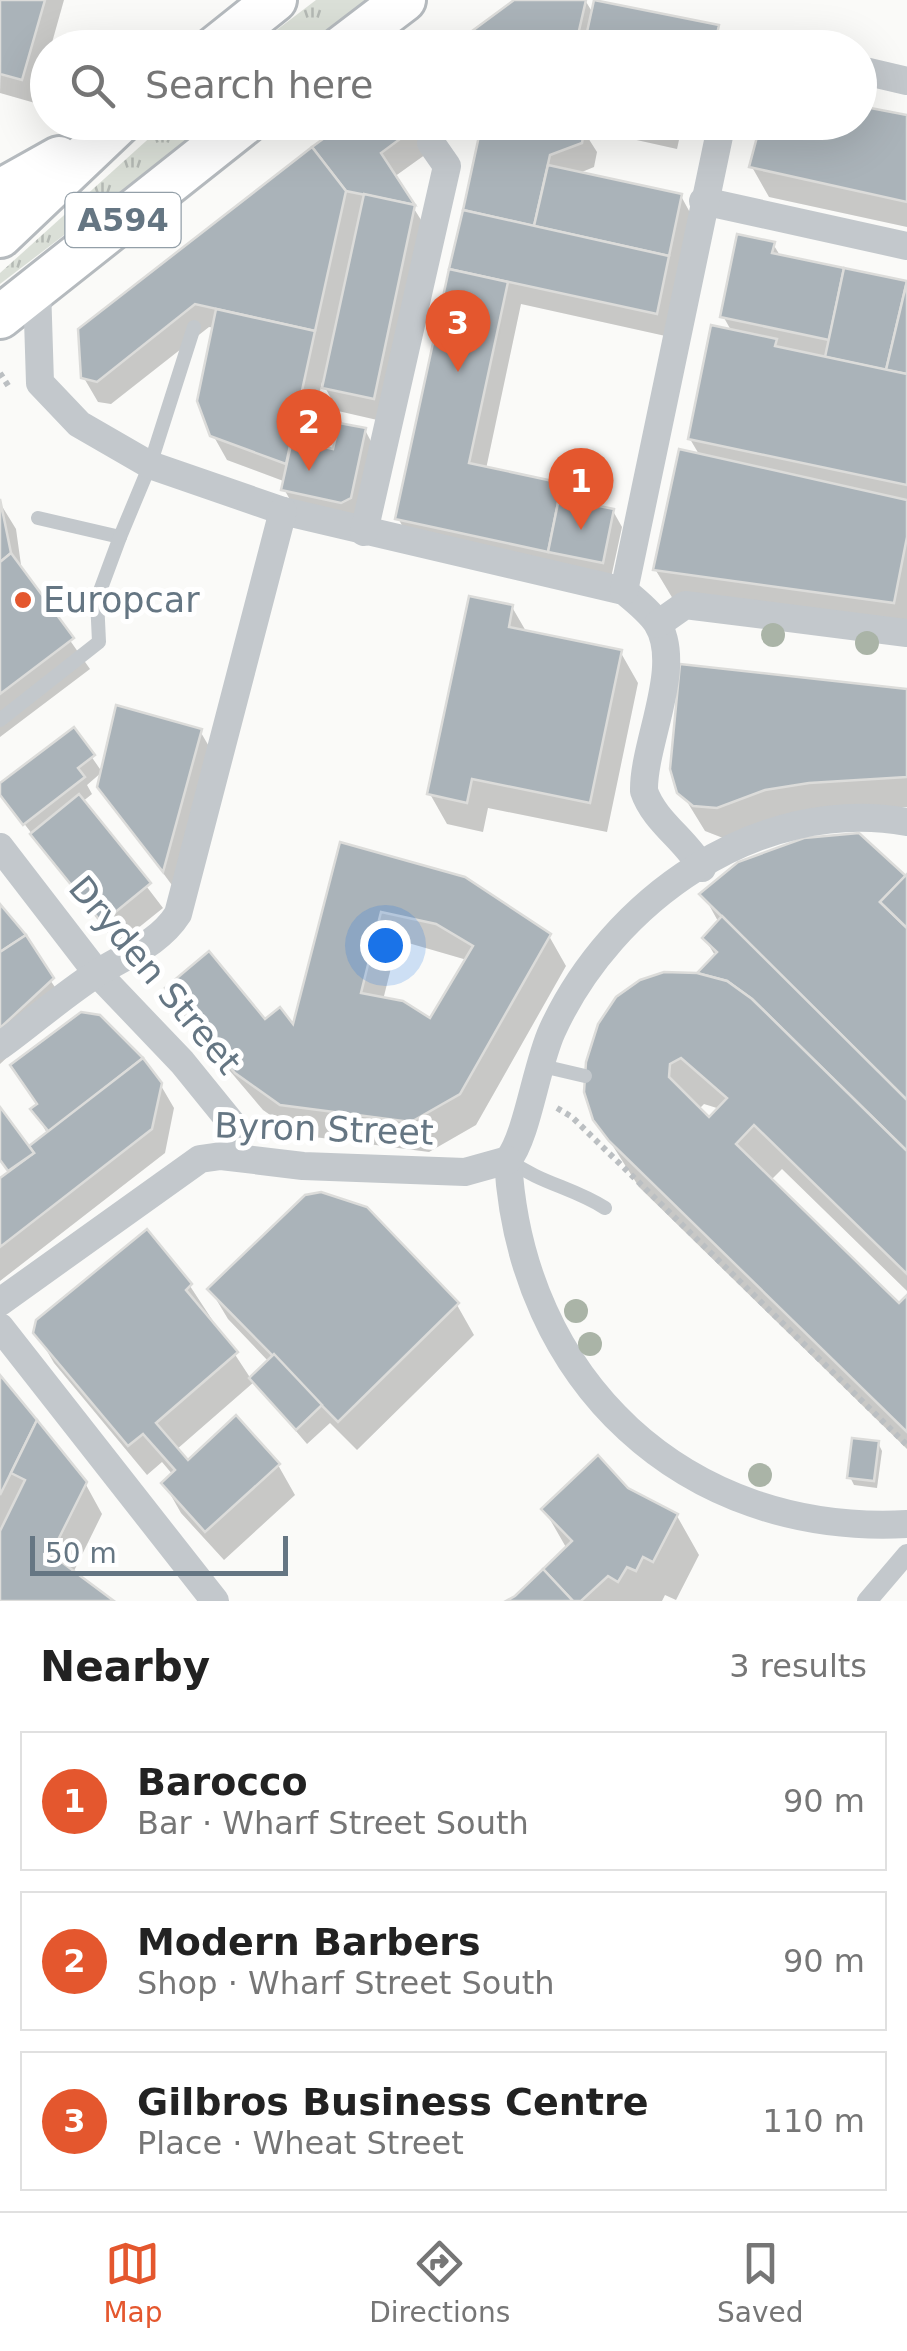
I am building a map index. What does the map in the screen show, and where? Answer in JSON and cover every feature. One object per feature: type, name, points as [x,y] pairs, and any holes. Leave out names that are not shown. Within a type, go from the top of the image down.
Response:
[{"type":"main road","points":[[238,30],[275,0]]},
{"type":"main road","points":[[365,30],[404,0]]},
{"type":"main road","name":"A594","points":[[0,191],[91,140]]},
{"type":"main road","name":"A594","points":[[0,236],[100,140]]},
{"type":"main road","name":"A594","points":[[0,318],[223,140]]},
{"type":"street","points":[[877,74],[907,80]]},
{"type":"street","points":[[624,591],[718,140]]},
{"type":"street","points":[[364,532],[447,166],[431,143]]},
{"type":"street","points":[[703,200],[907,246]]},
{"type":"street","points":[[38,287],[40,383],[79,424],[150,465],[283,511],[624,591],[658,624],[665,667],[644,791],[648,805],[691,848],[702,868]]},
{"type":"street","points":[[0,1046],[98,973],[129,958],[170,926],[178,914],[283,511]]},
{"type":"street","points":[[658,624],[685,605],[907,633]]},
{"type":"street","points":[[907,822],[819,821],[756,835],[640,908],[612,936],[567,1000],[538,1065],[520,1146],[508,1160],[518,1238],[550,1328],[591,1390],[641,1442],[699,1482],[755,1506],[845,1524],[907,1524]]},
{"type":"street","name":"Dryden Street","points":[[0,847],[98,973],[182,1062],[238,1132],[237,1156]]},
{"type":"street","name":"Byron Street","points":[[0,1302],[200,1159],[237,1156],[303,1166],[465,1172],[508,1160]]},
{"type":"street","points":[[0,1326],[215,1601]]},
{"type":"street","points":[[867,1601],[907,1554]]},
{"type":"lane","points":[[0,720],[99,642],[97,598],[150,465],[194,327]]},
{"type":"lane","points":[[38,518],[120,537]]},
{"type":"lane","points":[[538,1065],[585,1076]]},
{"type":"lane","points":[[508,1160],[538,1182],[572,1191],[605,1208]]},
{"type":"path","points":[[530,1092],[572,1118],[907,1445]]},
{"type":"green space","points":[[316,0],[374,0],[333,30],[277,30]]},
{"type":"green space","points":[[147,140],[189,140],[0,284],[0,273]]},
{"type":"building","points":[[0,0],[45,0],[36,30],[30,30],[30,52],[22,80],[0,74]]},
{"type":"building","points":[[514,0],[586,0],[579,30],[473,30]]},
{"type":"building","points":[[594,0],[719,25],[718,30],[587,30]]},
{"type":"building","points":[[877,109],[907,115],[907,202],[749,167],[756,140],[877,140]]},
{"type":"building","points":[[322,140],[399,140],[381,153],[415,205],[346,191],[312,147]]},
{"type":"building","points":[[478,140],[583,140],[550,155],[534,226],[463,210]]},
{"type":"building","points":[[312,147],[346,191],[315,331],[195,304],[97,382],[81,378],[78,329]]},
{"type":"building","points":[[548,165],[682,194],[669,256],[534,226]]},
{"type":"building","points":[[364,194],[415,205],[374,399],[322,388]]},
{"type":"building","points":[[463,210],[669,256],[657,314],[449,269]]},
{"type":"building","points":[[737,234],[775,242],[772,253],[844,268],[829,340],[720,317]]},
{"type":"building","points":[[844,268],[907,281],[886,370],[825,357]]},
{"type":"building","points":[[449,269],[508,282],[469,463],[562,483],[548,552],[395,519]]},
{"type":"building","points":[[907,281],[907,374],[886,370]]},
{"type":"building","points":[[216,309],[315,331],[286,464],[210,436],[197,401]]},
{"type":"building","points":[[711,325],[777,339],[775,346],[907,374],[907,485],[688,439]]},
{"type":"building","points":[[339,423],[366,428],[351,498],[341,503],[281,490],[292,440],[333,449]]},
{"type":"building","points":[[679,449],[907,500],[907,537],[894,603],[653,570]]},
{"type":"building","points":[[559,498],[614,509],[603,563],[548,552]]},
{"type":"building","points":[[0,499],[11,553],[0,562]]},
{"type":"building","name":"Europcar","points":[[11,553],[74,638],[0,694],[0,562]]},
{"type":"building","points":[[469,596],[513,605],[509,627],[622,650],[590,803],[472,779],[467,803],[427,794]]},
{"type":"building","points":[[680,664],[907,689],[907,777],[809,783],[765,790],[717,808],[693,806],[677,793],[670,769]]},
{"type":"building","points":[[116,705],[202,729],[163,872],[97,787]]},
{"type":"building","points":[[74,727],[95,755],[78,768],[85,777],[23,825],[0,795],[0,783]]},
{"type":"building","points":[[79,794],[151,883],[102,923],[30,834]]},
{"type":"building","points":[[859,833],[906,876],[880,902],[907,928],[907,1100],[699,894],[738,862],[804,838]]},
{"type":"building","points":[[340,842],[465,877],[551,934],[460,1094],[411,1122],[280,1105],[235,1073],[165,988],[209,951],[265,1019],[280,1007],[293,1024]],"holes":[[[381,912],[436,924],[473,946],[430,1018],[403,1001],[361,993]]]},
{"type":"building","points":[[907,874],[907,928],[880,902]]},
{"type":"building","points":[[0,904],[26,935],[0,952]]},
{"type":"building","points":[[722,916],[907,1100],[907,1151],[752,999],[727,981],[697,973],[717,952],[702,938]]},
{"type":"building","points":[[26,935],[54,978],[0,1028],[0,952]]},
{"type":"building","points":[[664,972],[697,973],[727,981],[752,999],[907,1151],[907,1274],[754,1125],[736,1144],[899,1303],[907,1295],[907,1432],[609,1141],[593,1120],[584,1092],[586,1062],[598,1024],[616,997],[640,980]],"holes":[[[681,1058],[727,1098],[709,1117],[669,1077],[670,1064]]]},
{"type":"building","points":[[81,1012],[100,1015],[143,1058],[49,1132],[30,1109],[37,1104],[10,1065]]},
{"type":"building","points":[[143,1058],[162,1083],[152,1129],[0,1247],[0,1178],[34,1153],[29,1146]]},
{"type":"building","points":[[0,1107],[34,1153],[8,1171],[0,1160]]},
{"type":"building","points":[[321,1192],[367,1207],[459,1303],[338,1422],[207,1289],[305,1195]]},
{"type":"building","points":[[147,1229],[192,1284],[186,1290],[238,1352],[156,1423],[188,1460],[236,1415],[280,1464],[205,1532],[161,1483],[175,1470],[143,1434],[128,1446],[33,1333],[36,1320]]},
{"type":"building","points":[[274,1354],[322,1405],[296,1430],[249,1378]]},
{"type":"building","points":[[0,1375],[37,1420],[0,1495]]},
{"type":"building","points":[[37,1420],[87,1482],[51,1554],[114,1601],[0,1601],[0,1531],[25,1480],[11,1473]]},
{"type":"building","points":[[852,1438],[879,1441],[874,1481],[847,1478]]},
{"type":"building","points":[[598,1455],[628,1488],[678,1514],[653,1562],[643,1557],[636,1571],[627,1567],[618,1582],[608,1576],[581,1601],[573,1601],[543,1569],[572,1541],[541,1509]]},
{"type":"building","points":[[543,1569],[573,1601],[506,1601],[515,1596]]},
{"type":"place","name":"Gilbros Business Centre","points":[[458,372]]},
{"type":"place","name":"Modern Barbers","points":[[309,471]]},
{"type":"place","name":"Barocco","points":[[581,530]]},
{"type":"place","name":"Europcar","points":[[23,600]]}]
